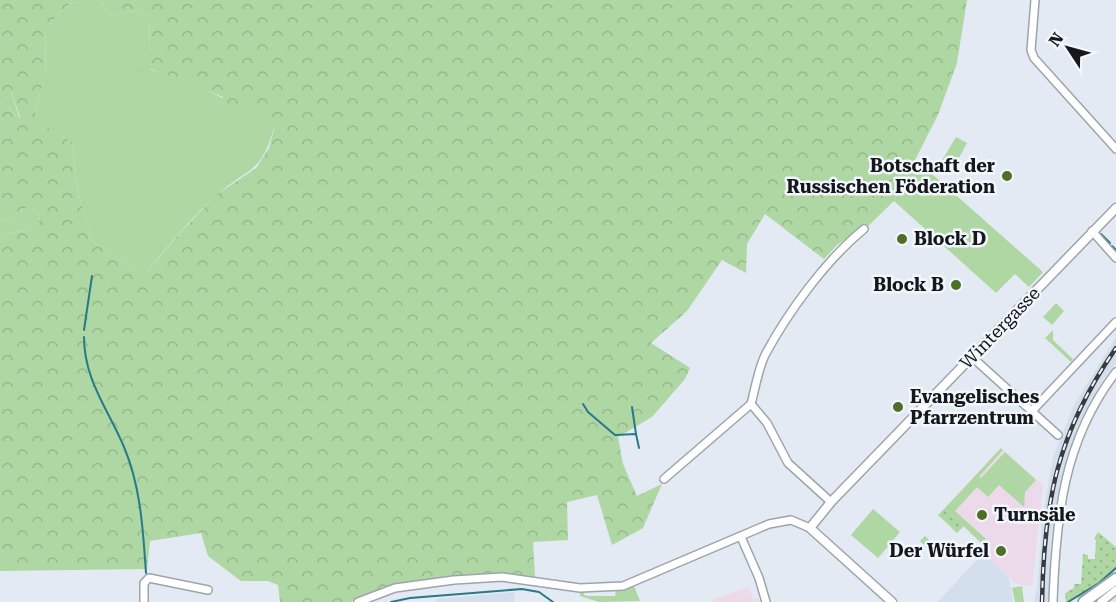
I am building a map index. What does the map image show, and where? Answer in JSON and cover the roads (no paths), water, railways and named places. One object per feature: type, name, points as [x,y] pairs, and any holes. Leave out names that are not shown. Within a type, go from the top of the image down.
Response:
[{"type":"main road","points":[[1084,602],[1116,579]]},
{"type":"street","points":[[1035,0],[1031,50],[1034,58],[1116,149]]},
{"type":"street","name":"Wintergasse","points":[[810,528],[831,502],[1116,208]]},
{"type":"street","points":[[664,478],[751,404],[764,357],[779,333],[829,260],[864,229]]},
{"type":"street","points":[[1092,231],[1116,258]]},
{"type":"street","points":[[1032,411],[1116,322]]},
{"type":"street","points":[[972,357],[1058,435]]},
{"type":"street","points":[[1053,599],[1057,527],[1065,477],[1077,437],[1116,372]]},
{"type":"street","points":[[751,404],[767,423],[788,463],[831,502]]},
{"type":"street","points":[[358,602],[395,588],[454,580],[502,577],[580,588],[623,586],[769,524],[787,520],[799,521],[810,528],[892,602]]},
{"type":"street","points":[[741,537],[759,578],[766,602]]},
{"type":"street","points":[[144,602],[144,583],[149,578],[208,590]]},
{"type":"street","points":[[1101,602],[1116,590]]},
{"type":"waterway","points":[[1101,234],[1110,243]]},
{"type":"waterway","points":[[1112,246],[1116,250]]},
{"type":"waterway","points":[[84,330],[92,276]]},
{"type":"waterway","points":[[84,337],[85,353],[92,381],[130,462],[140,509],[146,573]]},
{"type":"waterway","points":[[583,404],[588,412],[615,435],[636,434],[639,448]]},
{"type":"waterway","points":[[632,407],[636,434]]},
{"type":"waterway","points":[[1068,602],[1099,583],[1116,568]]},
{"type":"waterway","points":[[391,602],[410,598],[522,589],[539,592],[553,602]]},
{"type":"railway","points":[[1042,602],[1046,532],[1058,469],[1067,439],[1080,409],[1116,348]]},
{"type":"place","name":"Botschaft der Russischen Föderation","points":[[1007,176]]},
{"type":"place","name":"Block D","points":[[902,239]]},
{"type":"place","name":"Block B","points":[[956,285]]},
{"type":"place","name":"Evangelisches Pfarrzentrum","points":[[898,407]]},
{"type":"place","name":"Turnsäle","points":[[982,515]]},
{"type":"place","name":"Der Würfel","points":[[1001,551]]}]
